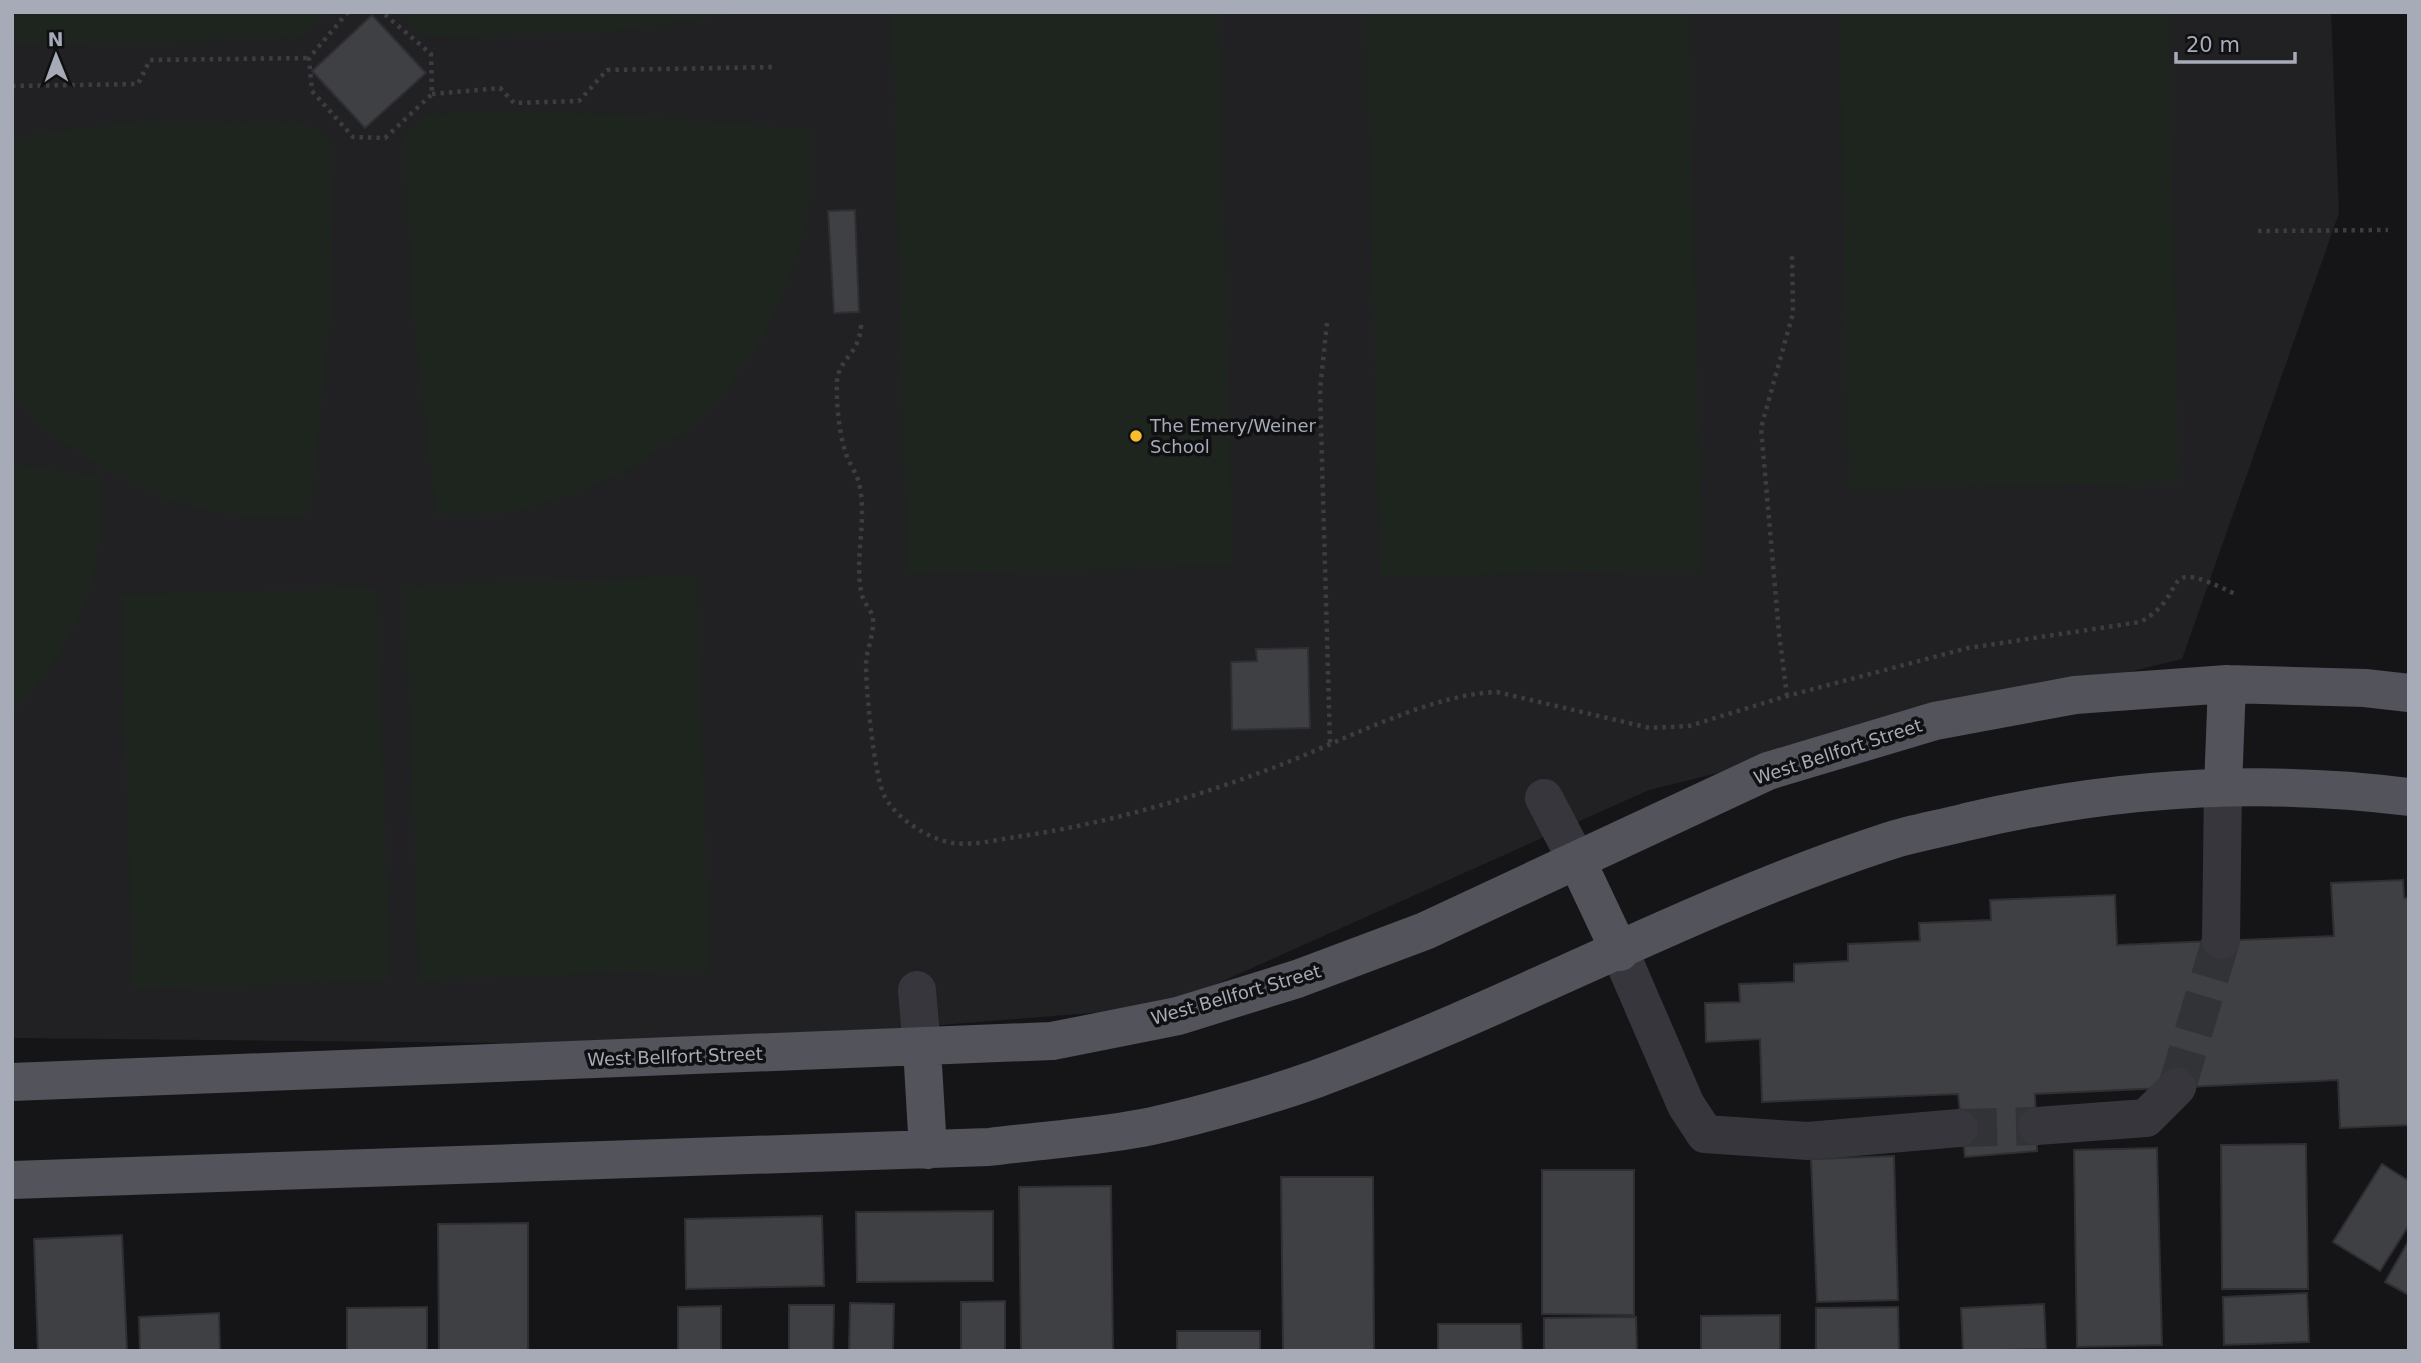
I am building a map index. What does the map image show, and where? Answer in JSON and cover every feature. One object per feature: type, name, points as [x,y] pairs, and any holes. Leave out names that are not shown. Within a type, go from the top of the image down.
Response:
[{"type":"main road","name":"West Bellfort Street","points":[[12,1082],[1052,1041],[1178,1016],[1297,979],[1425,931],[1768,772],[1935,721],[2076,695],[2227,684],[2365,688],[2409,693]]},
{"type":"main road","points":[[2223,787],[2227,684]]},
{"type":"main road","points":[[12,1180],[928,1150],[989,1147],[1150,1126],[1300,1084],[1471,1018],[1765,886],[1889,841],[2033,806],[2167,790],[2223,787],[2346,789],[2409,797]]},
{"type":"main road","points":[[1577,861],[1620,951]]},
{"type":"main road","points":[[922,1048],[928,1150]]},
{"type":"lane","points":[[2221,940],[2223,787]]},
{"type":"lane","points":[[1544,798],[1577,861]]},
{"type":"lane","points":[[1620,951],[1686,1105],[1705,1134],[1808,1141],[1959,1128]]},
{"type":"lane","points":[[917,990],[922,1048]]},
{"type":"lane","points":[[2037,1126],[2146,1118],[2177,1087]]},
{"type":"path","points":[[348,12],[309,58],[312,91],[353,137],[385,138],[432,93],[500,88],[514,103],[579,102],[607,69],[774,67]]},
{"type":"path","points":[[383,12],[431,54],[432,93]]},
{"type":"path","points":[[12,86],[138,84],[150,60],[309,58]]},
{"type":"path","points":[[2258,231],[2388,230]]},
{"type":"path","points":[[1787,696],[1761,428],[1793,313],[1791,254]]},
{"type":"path","points":[[1327,323],[1320,390],[1330,743]]},
{"type":"path","points":[[861,325],[860,341],[839,369],[840,421],[847,458],[858,482],[860,498],[861,594],[873,615],[873,631],[866,663],[878,779],[886,798],[900,816],[921,830],[954,843],[981,842],[1070,829],[1141,812],[1277,766],[1434,704],[1476,693],[1497,692],[1650,728],[1689,726],[1787,696],[1968,648],[2140,622],[2153,615],[2178,579],[2187,575],[2201,577],[2235,594]]},
{"type":"shaded area","name":"The Emery/Weiner School","points":[[12,12],[2331,12],[2339,213],[2182,659],[1649,790],[1165,1007],[694,1045],[12,1038]]},
{"type":"shaded area","points":[[12,12],[324,12],[325,17],[299,38],[12,45]]},
{"type":"shaded area","points":[[400,12],[751,12],[600,33],[422,36]]},
{"type":"shaded area","points":[[892,12],[1218,12],[1233,565],[907,574]]},
{"type":"shaded area","points":[[1366,12],[1688,12],[1702,569],[1380,577]]},
{"type":"shaded area","points":[[1839,12],[2168,12],[2179,482],[1849,489]]},
{"type":"shaded area","points":[[428,114],[609,114],[809,129],[811,182],[807,222],[782,296],[759,346],[726,390],[684,432],[626,471],[577,493],[505,514],[436,515],[411,298],[405,134]]},
{"type":"shaded area","points":[[144,120],[305,122],[330,140],[333,294],[310,516],[260,518],[203,510],[159,496],[101,467],[41,426],[12,391],[12,138]]},
{"type":"shaded area","points":[[12,464],[101,477],[98,551],[88,594],[65,643],[12,718]]},
{"type":"shaded area","points":[[696,576],[710,969],[419,980],[405,586]]},
{"type":"shaded area","points":[[376,588],[391,980],[133,989],[121,595]]},
{"type":"building","points":[[372,15],[426,73],[365,128],[312,71]]},
{"type":"building","points":[[855,210],[859,312],[834,313],[828,211]]},
{"type":"building","points":[[1308,648],[1310,728],[1232,730],[1231,662],[1257,661],[1256,649]]},
{"type":"building","points":[[2403,880],[2404,898],[2409,898],[2409,1125],[2340,1128],[2338,1080],[2035,1094],[2037,1151],[1965,1157],[1958,1094],[1762,1102],[1760,1039],[1706,1042],[1705,1003],[1740,1002],[1739,984],[1794,982],[1794,964],[1848,961],[1848,944],[1920,941],[1919,923],[1991,920],[1990,900],[2115,895],[2117,945],[2334,936],[2331,883]]},
{"type":"building","points":[[2306,1144],[2308,1289],[2222,1289],[2221,1145]]},
{"type":"building","points":[[2157,1148],[2162,1345],[2077,1347],[2074,1150]]},
{"type":"building","points":[[1894,1156],[1898,1300],[1817,1302],[1811,1159]]},
{"type":"building","points":[[2382,1164],[2409,1181],[2409,1225],[2380,1271],[2333,1242]]},
{"type":"building","points":[[1542,1170],[1634,1170],[1634,1315],[1542,1314]]},
{"type":"building","points":[[1281,1177],[1373,1177],[1374,1351],[1283,1351]]},
{"type":"building","points":[[1111,1186],[1113,1351],[1021,1351],[1019,1187]]},
{"type":"building","points":[[993,1211],[993,1281],[857,1282],[856,1212]]},
{"type":"building","points":[[822,1216],[824,1286],[686,1289],[685,1219]]},
{"type":"building","points":[[528,1223],[528,1351],[439,1351],[438,1224]]},
{"type":"building","points":[[122,1235],[127,1351],[38,1351],[34,1239]]},
{"type":"building","points":[[2409,1240],[2409,1295],[2385,1282]]},
{"type":"building","points":[[2307,1293],[2309,1342],[2224,1345],[2223,1297]]},
{"type":"building","points":[[1005,1301],[1005,1351],[961,1351],[961,1302]]},
{"type":"building","points":[[850,1303],[894,1304],[893,1351],[849,1351]]},
{"type":"building","points":[[2044,1304],[2046,1349],[1963,1351],[1961,1308]]},
{"type":"building","points":[[789,1305],[834,1305],[833,1351],[789,1351]]},
{"type":"building","points":[[721,1306],[721,1351],[678,1351],[678,1307]]},
{"type":"building","points":[[427,1307],[427,1351],[347,1351],[347,1308]]},
{"type":"building","points":[[1898,1307],[1899,1351],[1816,1351],[1816,1308]]},
{"type":"building","points":[[219,1313],[220,1351],[140,1351],[139,1317]]},
{"type":"building","points":[[1780,1315],[1780,1351],[1701,1351],[1701,1316]]},
{"type":"building","points":[[1636,1317],[1637,1351],[1544,1351],[1544,1318]]},
{"type":"building","points":[[1438,1324],[1521,1324],[1522,1351],[1438,1351]]},
{"type":"building","points":[[1177,1331],[1260,1331],[1260,1351],[1177,1351]]},
{"type":"tunnel","points":[[2177,1087],[2221,940]]},
{"type":"tunnel","points":[[1959,1128],[2037,1126]]},
{"type":"place","name":"The Emery/Weiner School","points":[[1136,436]]}]
